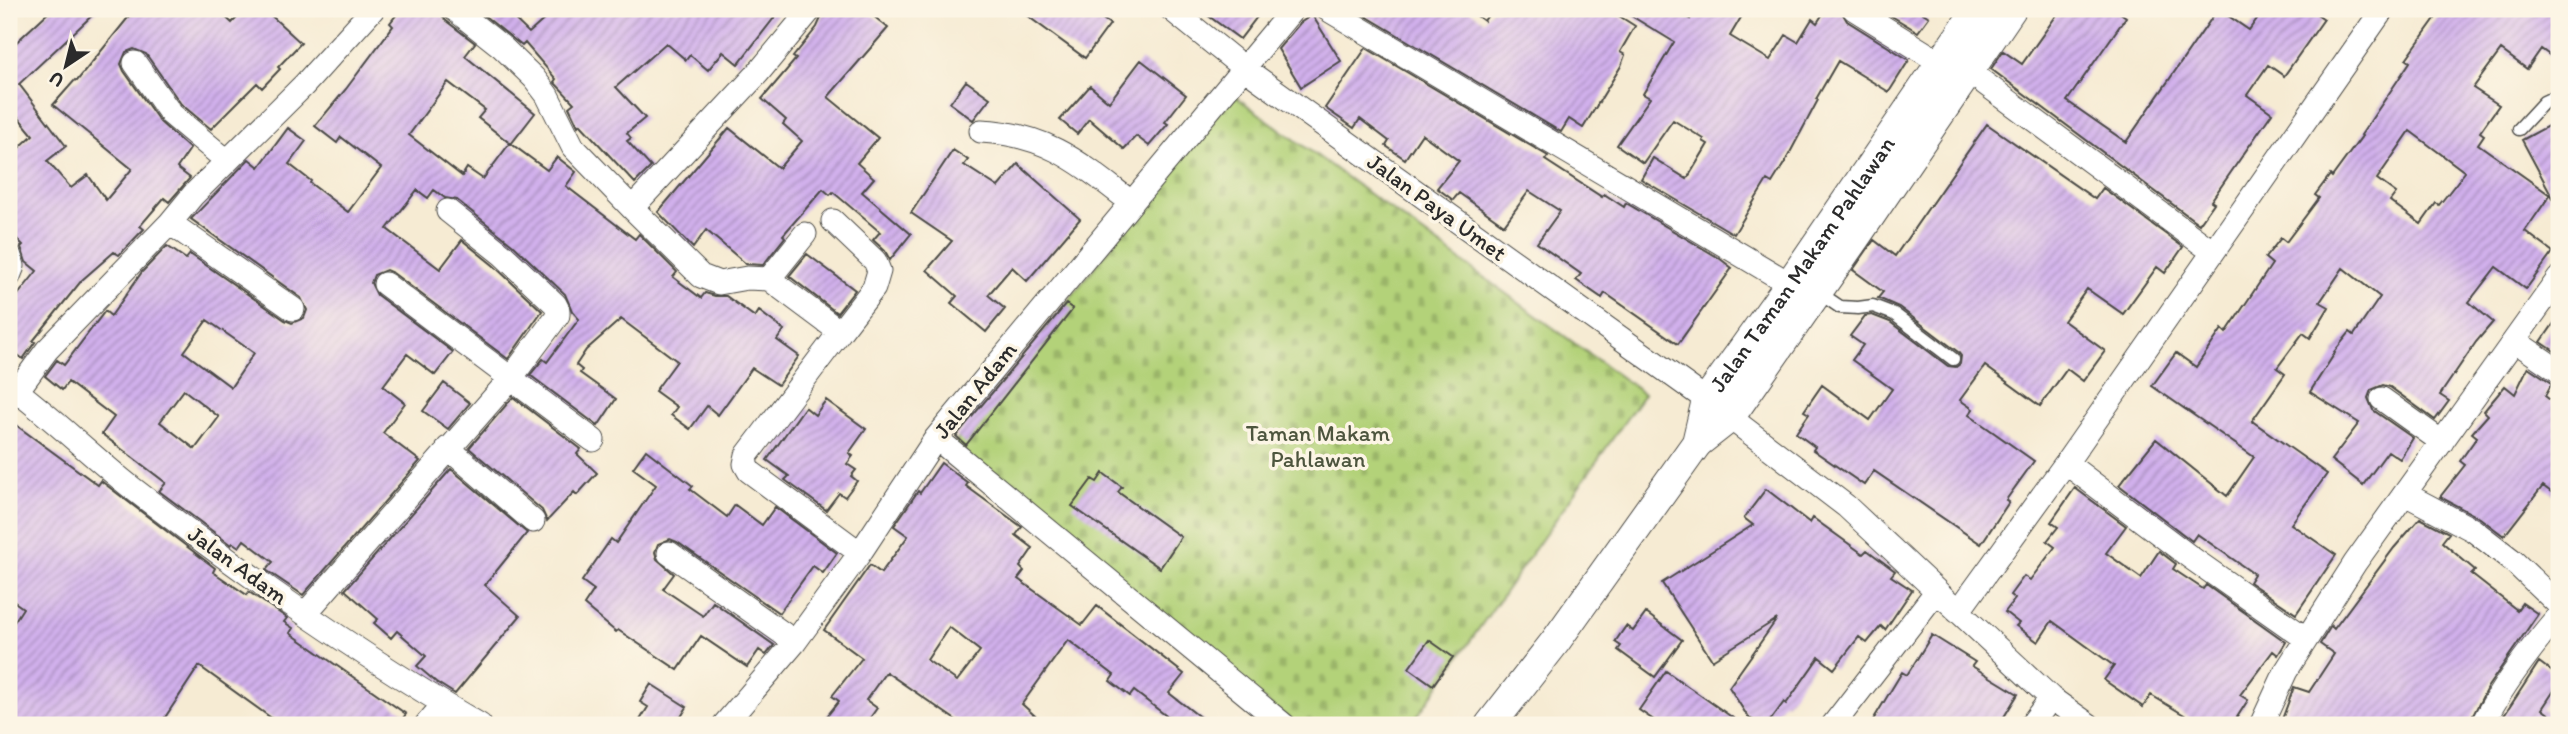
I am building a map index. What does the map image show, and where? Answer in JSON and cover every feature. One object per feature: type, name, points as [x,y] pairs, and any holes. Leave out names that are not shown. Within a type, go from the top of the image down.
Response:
[{"type":"street","points":[[13,388],[47,349],[170,223],[193,195],[304,85],[373,9]]},
{"type":"street","points":[[454,9],[502,47],[534,78],[551,102],[573,147],[691,269],[709,281],[719,283],[747,278],[769,279],[840,332]]},
{"type":"street","points":[[632,208],[758,73],[811,9]]},
{"type":"street","name":"Jalan Paya Umet","points":[[1171,9],[1245,69],[1718,409],[1846,506],[2051,698],[2089,725]]},
{"type":"street","name":"Jalan Adam","points":[[724,725],[795,642],[860,553],[936,438],[1293,9]]},
{"type":"street","points":[[1327,9],[1804,288]]},
{"type":"street","points":[[1854,9],[1955,67],[2213,252]]},
{"type":"street","name":"Jalan Taman Makam Pahlawan","points":[[1490,725],[1555,642],[1697,443],[1955,67],[1978,9]]},
{"type":"street","points":[[1955,67],[2011,9]]},
{"type":"street","points":[[1958,612],[2066,463],[2383,9]]},
{"type":"street","points":[[135,63],[176,119],[227,161]]},
{"type":"street","points":[[981,131],[1002,132],[1041,142],[1071,157],[1131,202]]},
{"type":"street","points":[[306,614],[511,378],[556,321],[558,310],[502,254],[448,211]]},
{"type":"street","points":[[833,221],[875,261],[879,271],[874,288],[747,455],[745,464],[749,471],[860,553]]},
{"type":"street","points":[[170,223],[293,309]]},
{"type":"street","points":[[769,279],[805,234]]},
{"type":"street","points":[[9,254],[13,266],[9,276]]},
{"type":"street","points":[[2261,725],[2305,638],[2355,563],[2559,278]]},
{"type":"street","points":[[385,284],[593,440]]},
{"type":"street","points":[[2515,341],[2559,371]]},
{"type":"street","name":"Jalan Adam","points":[[13,388],[131,487],[306,614],[480,725]]},
{"type":"street","points":[[2382,399],[2442,442]]},
{"type":"street","points":[[936,438],[1284,725]]},
{"type":"street","points":[[448,449],[533,521]]},
{"type":"street","points":[[2066,463],[2190,557],[2305,638]]},
{"type":"street","points":[[2405,494],[2473,530],[2513,561],[2559,606]]},
{"type":"street","points":[[669,553],[795,642]]},
{"type":"street","points":[[1833,725],[1936,592]]},
{"type":"street","points":[[2482,725],[2493,703],[2559,615]]},
{"type":"street","points":[[2031,725],[2051,698]]},
{"type":"street","points":[[426,725],[444,704]]},
{"type":"lane","points":[[2519,129],[2544,102],[2559,95]]},
{"type":"lane","points":[[1804,288],[1840,307],[1873,306],[1894,314],[1952,359]]},
{"type":"green space","name":"Taman Makam Pahlawan","points":[[1232,94],[1644,394],[1411,725],[1296,725],[947,453]]},
{"type":"building","points":[[52,9],[99,9],[19,84],[66,146],[47,161],[71,188],[88,175],[106,200],[132,169],[53,105],[75,80],[77,81],[135,9],[217,9],[232,23],[245,9],[264,9],[301,43],[262,88],[257,83],[211,129],[181,104],[146,54],[134,49],[126,52],[121,64],[124,71],[160,122],[190,149],[177,168],[190,178],[169,202],[164,198],[140,226],[144,229],[119,255],[114,252],[82,280],[33,341],[35,342],[23,359],[9,348],[9,306],[37,271],[26,262],[21,247],[23,245],[9,231],[9,157],[33,135],[9,106],[9,49]]},
{"type":"building","points":[[401,9],[440,10],[445,20],[475,43],[465,56],[535,113],[511,144],[547,170],[557,157],[576,172],[566,186],[635,239],[639,234],[677,272],[673,277],[701,298],[705,293],[726,296],[755,317],[759,311],[784,330],[777,340],[799,356],[778,385],[752,368],[718,415],[707,406],[690,429],[671,415],[677,407],[655,391],[677,361],[621,319],[586,350],[576,365],[582,370],[580,373],[616,399],[598,426],[530,375],[543,359],[547,362],[579,319],[572,311],[565,294],[512,244],[457,200],[445,198],[434,190],[428,198],[417,190],[387,229],[440,269],[462,240],[542,311],[508,359],[393,273],[386,270],[374,275],[371,283],[377,295],[453,352],[435,375],[407,354],[383,386],[405,403],[383,433],[420,461],[303,595],[266,570],[273,562],[244,540],[239,547],[233,543],[231,545],[159,491],[166,483],[102,434],[114,417],[68,382],[62,390],[45,376],[57,360],[64,365],[105,311],[111,316],[142,272],[167,246],[186,259],[190,254],[285,320],[292,323],[304,318],[307,310],[301,298],[191,219],[249,159],[259,167],[288,128],[306,141],[289,164],[348,212],[381,168],[341,137],[337,143],[315,126],[393,26],[390,23]],"holes":[[[448,82],[485,110],[478,118],[510,143],[483,179],[467,168],[462,176],[409,135]],[[207,320],[254,353],[231,387],[184,352]],[[184,390],[219,417],[195,449],[160,422]]]},
{"type":"building","points":[[476,9],[504,9],[529,33],[556,9],[781,9],[738,64],[723,52],[708,70],[690,55],[686,60],[666,43],[616,87],[645,118],[627,133],[631,138],[627,141],[651,167],[635,183],[580,124],[578,126],[569,107],[574,103],[554,82],[556,79],[525,43],[522,46]]},
{"type":"building","points":[[825,9],[865,9],[888,28],[828,97],[878,138],[857,163],[874,178],[862,192],[911,234],[890,260],[873,240],[880,232],[833,192],[830,195],[823,189],[783,235],[785,237],[763,265],[746,264],[706,230],[693,248],[658,212],[729,128],[779,168],[802,141],[783,124],[786,120],[762,99],[796,59],[793,57],[817,27]]},
{"type":"building","points":[[1018,9],[1106,9],[1100,17],[1110,24],[1085,58]]},
{"type":"building","points":[[1199,9],[1263,9],[1240,39]]},
{"type":"building","points":[[1354,9],[1468,9],[1484,21],[1492,9],[1608,9],[1635,26],[1620,52],[1625,55],[1621,66],[1583,128],[1569,119],[1561,132]]},
{"type":"building","points":[[1620,9],[1675,9],[1690,19],[1696,9],[1746,9],[1730,36],[1770,60],[1786,35],[1798,42],[1812,19],[1817,23],[1826,9],[1840,9],[1847,21],[1909,60],[1889,92],[1838,61],[1785,162],[1772,183],[1767,180],[1734,234],[1641,179],[1653,158],[1687,179],[1708,144],[1704,139],[1673,120],[1643,163],[1617,145],[1650,98],[1643,94],[1674,42]]},
{"type":"building","points":[[1880,9],[1917,9],[1929,17],[1918,32]]},
{"type":"building","points":[[2061,9],[2115,9],[2126,17],[2067,101],[2126,142],[2218,9],[2249,30],[2264,9],[2310,9],[2324,19],[2284,76],[2268,65],[2247,95],[2272,113],[2211,201],[2214,203],[2199,224],[1991,69],[2003,51],[2022,64]]},
{"type":"building","points":[[2442,9],[2559,9],[2559,62],[2541,49],[2527,69],[2501,50],[2473,88],[2499,105],[2480,132],[2484,135],[2478,144],[2550,195],[2525,231],[2553,252],[2526,289],[2496,267],[2469,302],[2493,322],[2440,395],[2449,401],[2435,420],[2390,387],[2383,385],[2371,390],[2368,398],[2373,410],[2413,438],[2400,459],[2388,451],[2363,485],[2331,460],[2359,423],[2310,392],[2334,352],[2350,332],[2354,335],[2380,297],[2343,268],[2320,302],[2329,307],[2310,338],[2303,333],[2277,368],[2285,374],[2252,421],[2327,474],[2291,524],[2336,555],[2296,614],[2249,582],[2254,574],[2197,534],[2192,541],[2119,485],[2156,439],[2227,496],[2254,457],[2152,386],[2176,353],[2196,367],[2222,329],[2226,333],[2272,264],[2265,258],[2281,238],[2286,242],[2319,198],[2315,195],[2362,136],[2410,62],[2406,59]],"holes":[[[2410,131],[2465,172],[2439,205],[2436,203],[2421,224],[2390,201],[2396,193],[2377,179]]]},
{"type":"building","points":[[1312,15],[1341,61],[1301,87],[1278,49],[1300,23]]},
{"type":"building","points":[[1366,48],[1548,156],[1545,160],[1602,197],[1604,194],[1624,207],[1626,203],[1732,268],[1678,344],[1605,293],[1602,298],[1576,280],[1581,274],[1537,243],[1560,211],[1529,191],[1504,225],[1459,193],[1453,200],[1437,188],[1459,161],[1422,134],[1405,159],[1386,146],[1389,141],[1360,119],[1354,128],[1325,108]]},
{"type":"building","points":[[1141,60],[1186,95],[1165,122],[1168,124],[1149,146],[1136,136],[1124,149],[1089,119],[1077,134],[1060,120],[1090,86],[1109,102]]},
{"type":"building","points":[[966,81],[990,98],[973,120],[950,103]]},
{"type":"building","points":[[2559,120],[2559,209],[2522,140]]},
{"type":"building","points":[[1987,124],[2095,199],[2103,188],[2183,247],[2165,273],[2157,267],[2123,314],[2087,289],[2064,321],[2105,351],[2083,381],[2067,369],[2040,406],[1985,366],[1960,400],[1973,409],[1969,415],[2034,461],[2006,500],[2009,502],[1981,544],[1874,471],[1864,485],[1813,450],[1815,447],[1796,433],[1809,414],[1804,411],[1822,385],[1870,420],[1892,389],[1852,360],[1863,345],[1850,336],[1865,316],[1872,315],[1890,322],[1948,366],[1956,367],[1960,364],[1961,356],[1958,352],[1899,307],[1878,298],[1883,292],[1853,270],[1874,240],[1895,256]]},
{"type":"building","points":[[953,150],[968,160],[964,165],[998,187],[1018,164],[1080,219],[1027,281],[1012,267],[988,295],[1005,309],[986,332],[951,303],[957,296],[927,270],[952,241],[911,213]]},
{"type":"building","points":[[807,254],[855,290],[837,313],[789,276]]},
{"type":"building","points":[[1066,304],[1073,309],[966,445],[956,436]]},
{"type":"building","points":[[2559,316],[2559,354],[2541,342]]},
{"type":"building","points":[[2528,367],[2552,383],[2545,396],[2559,407],[2559,498],[2543,486],[2504,536],[2480,518],[2440,497],[2465,465],[2460,461],[2477,437],[2472,433],[2488,415],[2484,411],[2505,386],[2515,394]]},
{"type":"building","points":[[444,383],[470,403],[448,429],[423,411]]},
{"type":"building","points":[[513,397],[581,449],[577,454],[597,473],[577,495],[574,492],[547,521],[542,510],[469,448]]},
{"type":"building","points":[[826,400],[866,429],[849,453],[853,456],[847,464],[856,470],[851,476],[857,481],[845,497],[839,493],[826,510],[785,480],[789,476],[767,460],[805,407],[815,415]]},
{"type":"building","points":[[9,420],[98,485],[101,481],[215,568],[213,572],[287,618],[284,622],[293,628],[290,633],[406,714],[398,725],[281,725],[199,666],[160,725],[9,725],[9,630],[23,608],[9,598]]},
{"type":"building","points":[[646,450],[693,486],[690,489],[727,517],[735,505],[762,525],[775,507],[837,553],[823,573],[813,566],[779,613],[677,542],[670,539],[658,544],[655,552],[657,559],[674,574],[663,589],[703,616],[713,602],[774,645],[766,655],[759,650],[747,667],[701,636],[678,670],[618,630],[616,632],[584,605],[594,590],[582,581],[611,539],[616,543],[656,485],[633,468]]},
{"type":"building","points":[[941,463],[968,483],[966,486],[1022,527],[1016,535],[1033,548],[1020,567],[1024,571],[1018,579],[1082,625],[1097,606],[1184,674],[1169,693],[1210,725],[1178,725],[1134,691],[1130,696],[1110,681],[1114,675],[1068,640],[1022,704],[1045,725],[963,725],[886,672],[866,700],[877,708],[865,725],[820,725],[839,701],[832,696],[862,658],[824,630],[870,565],[881,573],[908,536],[894,526],[918,491],[920,493]],"holes":[[[949,627],[980,651],[957,681],[927,660]]]},
{"type":"building","points":[[451,469],[527,533],[485,585],[520,616],[455,694],[417,666],[426,656],[397,631],[391,638],[374,623],[378,619],[345,590]]},
{"type":"building","points":[[1103,473],[1122,487],[1118,492],[1181,537],[1160,568],[1072,506],[1092,479],[1097,482]]},
{"type":"building","points":[[2075,488],[2126,526],[2106,553],[2141,578],[2159,551],[2176,564],[2173,569],[2203,589],[2206,585],[2286,642],[2278,655],[2273,651],[2240,695],[2248,700],[2232,725],[2201,725],[2151,695],[2143,707],[2104,680],[2114,666],[2052,621],[2038,642],[2016,626],[2019,623],[2005,612],[2015,599],[2010,595],[2024,576],[2030,580],[2055,547],[2047,541],[2058,527],[2051,522]]},
{"type":"building","points":[[1766,489],[1810,523],[1813,518],[1863,554],[1867,550],[1895,571],[1891,576],[1912,590],[1885,630],[1881,626],[1867,643],[1859,637],[1834,669],[1819,657],[1786,704],[1784,702],[1767,725],[1760,725],[1748,717],[1729,687],[1777,619],[1712,660],[1662,583],[1753,525],[1744,518]]},
{"type":"building","points":[[2420,518],[2449,533],[2442,542],[2475,570],[2471,574],[2517,610],[2522,603],[2538,614],[2487,688],[2468,725],[2280,725],[2294,687],[2309,692],[2334,654],[2320,644],[2331,626],[2334,629],[2394,548]]},
{"type":"building","points":[[1646,613],[1682,640],[1655,677],[1618,650],[1621,646],[1615,642],[1626,626],[1633,631]]},
{"type":"building","points":[[1932,635],[1975,662],[1972,666],[2018,694],[1999,725],[1870,725],[1902,672],[1907,675]]},
{"type":"building","points":[[1429,640],[1453,657],[1433,685],[1409,668]]},
{"type":"building","points":[[2539,662],[2559,677],[2559,683],[2542,709],[2559,722],[2559,725],[2498,725]]},
{"type":"building","points":[[1666,671],[1743,725],[1661,725],[1639,710]]},
{"type":"building","points":[[651,684],[687,707],[676,725],[637,725],[648,707],[640,702]]}]
